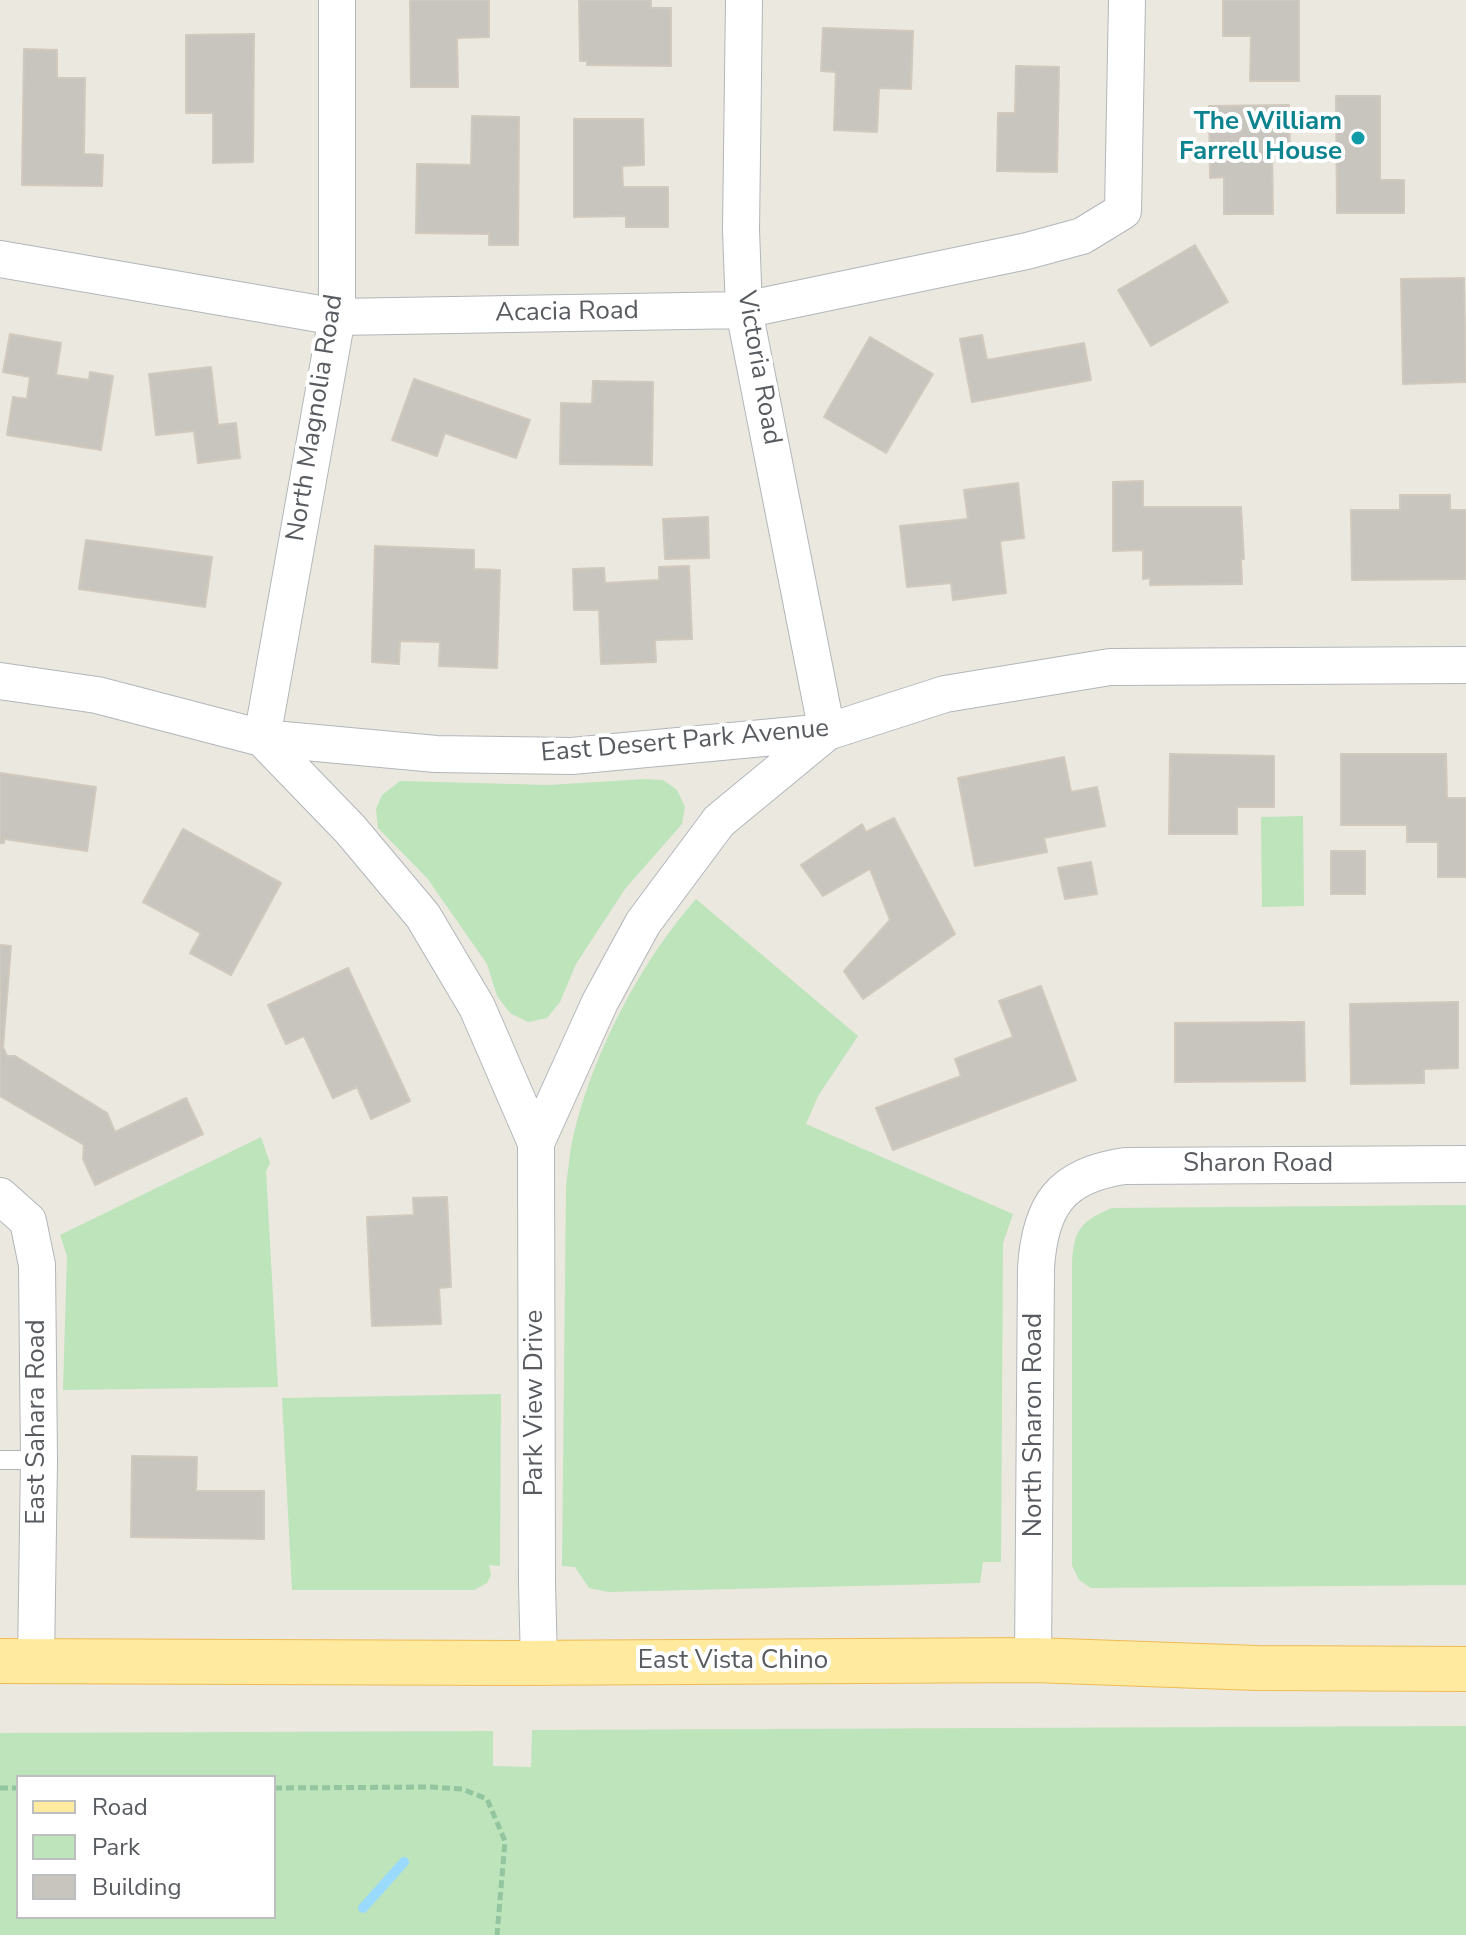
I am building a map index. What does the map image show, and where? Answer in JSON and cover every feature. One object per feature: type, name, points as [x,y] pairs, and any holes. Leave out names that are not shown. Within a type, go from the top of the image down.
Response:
[{"type":"main road","name":"East Vista Chino","points":[[18,1661],[1033,1660],[1257,1668],[1466,1669]]},
{"type":"street","name":"North Magnolia Road","points":[[262,738],[337,317],[337,0]]},
{"type":"street","name":"Victoria Road","points":[[744,0],[741,230],[744,310],[827,732]]},
{"type":"street","name":"Acacia Road","points":[[0,259],[337,317],[744,310],[1027,251],[1082,236],[1123,211],[1127,0]]},
{"type":"street","name":"East Desert Park Avenue","points":[[0,681],[97,695],[262,738],[436,754],[572,756],[827,732],[945,694],[1110,667],[1466,665]]},
{"type":"street","name":"Park View Drive","points":[[536,1143],[600,1002],[643,923],[719,821],[827,732]]},
{"type":"street","name":"Park View Drive","points":[[262,738],[350,829],[423,916],[477,1007],[536,1143],[539,1662]]},
{"type":"street","name":"Sharon Road","points":[[1058,1194],[1088,1175],[1125,1166],[1466,1164]]},
{"type":"street","name":"North Sharon Road","points":[[1033,1660],[1036,1268],[1041,1228],[1058,1194]]},
{"type":"street","name":"East Sahara Road","points":[[0,1196],[28,1221],[37,1265],[39,1460],[18,1661]]},
{"type":"lane","points":[[0,1460],[39,1460]]},
{"type":"path","points":[[276,1788],[432,1787],[462,1789],[487,1799],[505,1841],[497,1935]]},
{"type":"green space","points":[[663,780],[677,790],[685,807],[682,824],[625,889],[576,964],[560,1002],[547,1018],[528,1022],[510,1013],[497,996],[487,964],[427,878],[378,828],[376,809],[382,795],[400,781],[549,785]]},
{"type":"green space","points":[[1303,816],[1304,906],[1262,907],[1261,817]]},
{"type":"green space","points":[[696,899],[858,1036],[818,1096],[806,1124],[1013,1214],[1003,1243],[1001,1562],[983,1562],[980,1583],[608,1592],[589,1588],[575,1567],[562,1566],[566,1186],[572,1140],[596,1065],[624,1005],[657,949]]},
{"type":"green space","points":[[261,1137],[270,1163],[266,1171],[278,1387],[63,1390],[67,1256],[60,1235]]},
{"type":"green space","points":[[1466,1205],[1466,1585],[1091,1588],[1079,1580],[1072,1565],[1072,1266],[1074,1244],[1086,1223],[1112,1208]]},
{"type":"green space","points":[[501,1394],[500,1566],[489,1565],[491,1575],[487,1583],[474,1590],[292,1590],[282,1398]]},
{"type":"green space","points":[[1466,1726],[1466,1935],[0,1935],[0,1733],[493,1731],[493,1766],[531,1767],[532,1730]]},
{"type":"building","points":[[410,0],[489,0],[489,37],[457,38],[458,87],[411,87]]},
{"type":"building","points":[[579,0],[651,0],[651,8],[671,8],[671,66],[587,65],[587,61],[580,61]]},
{"type":"building","points":[[1223,0],[1299,0],[1299,81],[1250,81],[1251,36],[1223,36]]},
{"type":"building","points":[[823,28],[913,31],[911,89],[879,88],[877,132],[834,130],[836,72],[821,71]]},
{"type":"building","points":[[254,34],[253,162],[213,163],[213,113],[186,113],[186,35]]},
{"type":"building","points":[[24,49],[57,50],[57,78],[85,78],[84,154],[103,155],[102,186],[22,185]]},
{"type":"building","points":[[1016,66],[1059,67],[1057,172],[997,171],[998,113],[1015,113]]},
{"type":"building","name":"The William Farrell House","points":[[1336,96],[1380,96],[1380,180],[1404,180],[1404,213],[1337,213]]},
{"type":"building","points":[[1289,105],[1290,150],[1272,151],[1273,214],[1224,214],[1224,177],[1210,178],[1209,106]]},
{"type":"building","points":[[472,116],[519,117],[518,245],[489,245],[489,234],[416,233],[417,164],[471,165]]},
{"type":"building","points":[[574,119],[643,119],[644,165],[622,166],[623,187],[668,187],[668,227],[626,227],[626,216],[574,217]]},
{"type":"building","points":[[1195,245],[1228,302],[1151,346],[1118,290]]},
{"type":"building","points":[[1464,278],[1466,382],[1403,384],[1401,279]]},
{"type":"building","points":[[10,334],[61,343],[56,375],[89,380],[90,372],[113,376],[101,450],[7,435],[13,397],[27,399],[30,377],[3,372]]},
{"type":"building","points":[[982,335],[987,360],[1084,343],[1091,380],[972,402],[960,339]]},
{"type":"building","points":[[870,337],[933,374],[886,453],[824,417]]},
{"type":"building","points":[[211,367],[218,425],[236,423],[240,458],[198,463],[194,431],[156,435],[149,374]]},
{"type":"building","points":[[414,379],[530,420],[516,458],[445,433],[437,456],[392,440]]},
{"type":"building","points":[[593,381],[653,382],[652,465],[560,464],[561,403],[592,404]]},
{"type":"building","points":[[1143,481],[1143,507],[1241,507],[1242,584],[1150,585],[1150,578],[1143,579],[1143,550],[1113,551],[1113,482]]},
{"type":"building","points":[[1018,483],[1024,538],[1000,541],[1006,593],[953,600],[951,583],[907,587],[900,526],[968,519],[964,490]]},
{"type":"building","points":[[1400,495],[1450,495],[1450,510],[1466,510],[1466,579],[1352,580],[1351,510],[1400,510]]},
{"type":"building","points":[[708,517],[709,558],[665,559],[663,519]]},
{"type":"building","points":[[86,540],[212,557],[205,607],[79,589]]},
{"type":"building","points":[[375,546],[474,550],[474,569],[500,570],[497,668],[439,666],[440,642],[400,641],[399,664],[372,662]]},
{"type":"building","points":[[689,566],[692,639],[655,640],[656,662],[601,664],[599,610],[574,610],[573,569],[604,568],[605,583],[659,580],[659,567]]},
{"type":"building","points":[[1170,754],[1274,756],[1274,807],[1237,807],[1237,834],[1169,834]]},
{"type":"building","points":[[1341,754],[1446,754],[1447,798],[1466,798],[1466,877],[1438,877],[1438,842],[1407,842],[1407,825],[1341,825]]},
{"type":"building","points":[[1064,757],[1071,792],[1097,787],[1105,826],[1044,838],[1047,852],[975,866],[958,778]]},
{"type":"building","points":[[0,773],[96,787],[87,851],[4,839],[4,843],[0,843]]},
{"type":"building","points":[[894,818],[955,934],[863,999],[844,971],[890,920],[870,869],[823,896],[801,865],[862,824],[866,832]]},
{"type":"building","points":[[183,829],[281,883],[231,975],[190,953],[201,933],[143,902]]},
{"type":"building","points":[[1331,851],[1365,851],[1365,894],[1331,894]]},
{"type":"building","points":[[1091,862],[1097,894],[1065,899],[1058,868]]},
{"type":"building","points":[[0,945],[11,946],[3,1047],[7,1056],[15,1056],[107,1113],[115,1132],[186,1098],[203,1134],[95,1185],[83,1159],[84,1145],[0,1096]]},
{"type":"building","points":[[348,968],[410,1101],[371,1119],[357,1087],[333,1098],[304,1036],[286,1044],[268,1005]]},
{"type":"building","points":[[1041,986],[1076,1080],[893,1150],[876,1108],[961,1076],[955,1059],[1013,1037],[999,1001]]},
{"type":"building","points":[[1458,1002],[1458,1068],[1424,1069],[1424,1083],[1351,1084],[1350,1004]]},
{"type":"building","points":[[1304,1022],[1305,1081],[1175,1082],[1175,1023]]},
{"type":"building","points":[[447,1197],[451,1287],[439,1288],[441,1324],[372,1326],[367,1217],[414,1215],[413,1198]]},
{"type":"building","points":[[132,1456],[197,1457],[196,1491],[264,1491],[264,1539],[131,1537]]},
{"type":"waterway","points":[[363,1908],[404,1862]]},
{"type":"place","name":"The William Farrell House","points":[[1358,138]]}]
